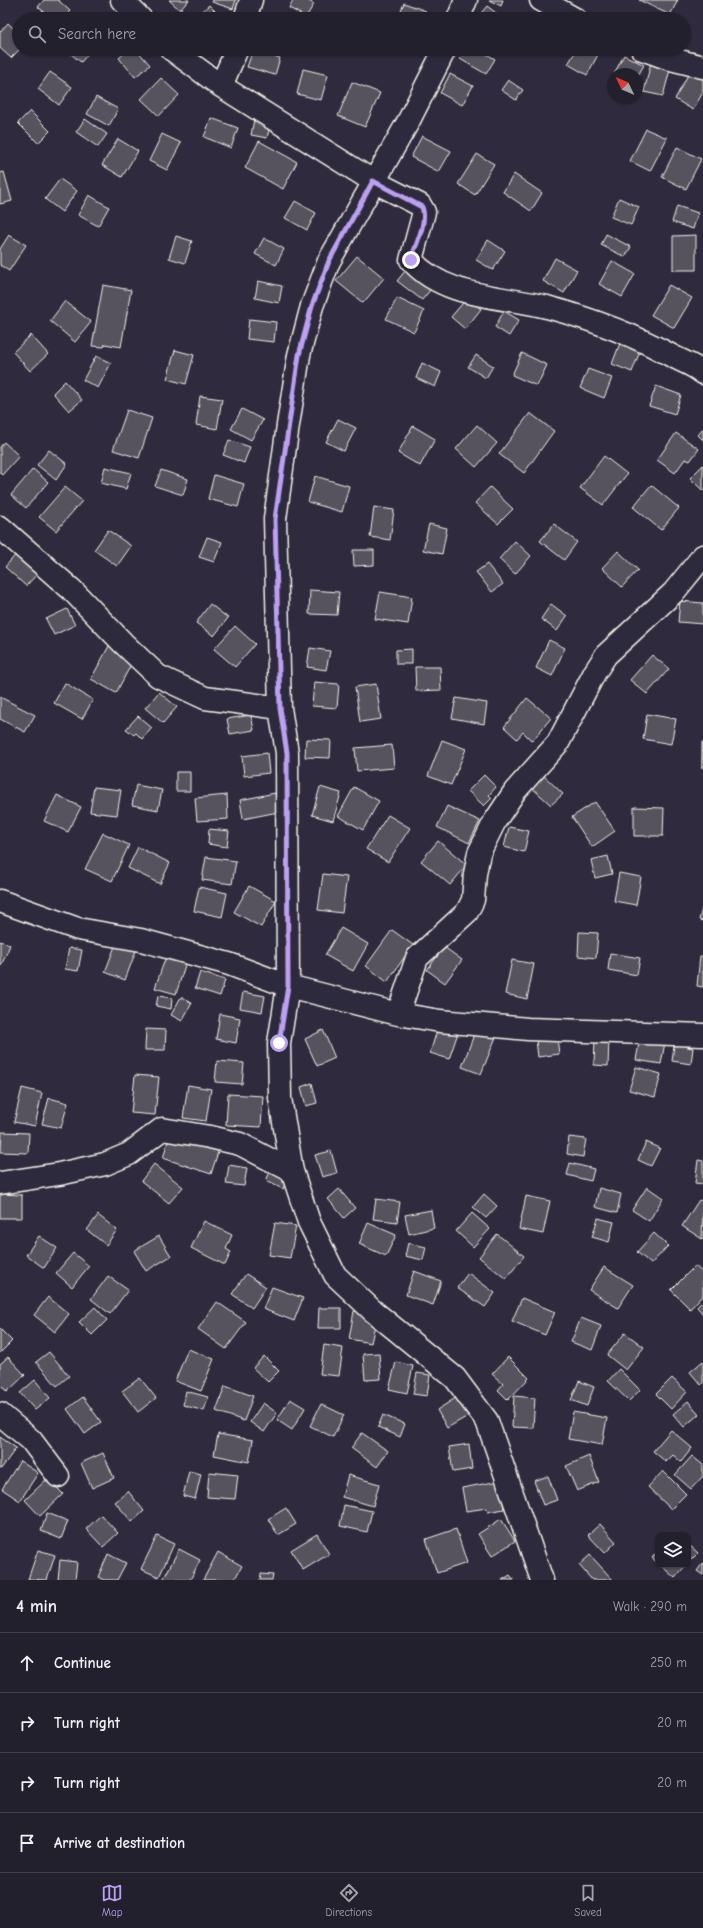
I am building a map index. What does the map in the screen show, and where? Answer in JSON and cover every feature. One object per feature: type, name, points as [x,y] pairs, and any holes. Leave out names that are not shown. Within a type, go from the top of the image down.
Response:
[{"type":"street","points":[[122,0],[134,12]]},
{"type":"street","points":[[247,12],[251,0]]},
{"type":"street","points":[[461,12],[466,0]]},
{"type":"street","points":[[541,0],[562,12]]},
{"type":"street","points":[[180,56],[221,86],[373,181],[422,207],[424,212],[422,224],[411,260],[432,277],[452,287],[496,298],[546,307],[642,339],[703,374]]},
{"type":"street","points":[[221,86],[234,56]]},
{"type":"street","points":[[441,56],[408,122],[373,181],[329,261],[312,306],[299,355],[275,519],[280,708],[287,753],[288,986],[279,1050],[280,1098],[292,1171],[309,1222],[335,1276],[373,1311],[455,1378],[487,1421],[542,1580]]},
{"type":"street","points":[[661,56],[703,67]]},
{"type":"street","points":[[0,527],[72,590],[158,676],[205,698],[280,708]]},
{"type":"street","points":[[398,1014],[418,958],[467,912],[473,900],[475,874],[479,853],[495,821],[516,791],[558,743],[595,672],[606,655],[673,593],[703,556]]},
{"type":"street","points":[[0,901],[78,929],[141,940],[229,964],[288,986],[398,1014],[440,1021],[528,1029],[703,1035]]},
{"type":"street","points":[[0,1183],[59,1174],[105,1164],[129,1154],[162,1129],[210,1137],[240,1144],[292,1171]]},
{"type":"street","points":[[0,1414],[31,1440],[58,1476]]},
{"type":"building","points":[[44,0],[58,0],[70,11],[44,12],[38,7]]},
{"type":"building","points":[[169,0],[189,0],[180,10]]},
{"type":"building","points":[[213,0],[236,0],[233,9],[212,2]]},
{"type":"building","points":[[293,0],[307,0],[314,4],[309,12],[297,12],[289,8]]},
{"type":"building","points":[[489,0],[503,0],[501,6]]},
{"type":"building","points":[[639,0],[678,0],[672,12],[664,12]]},
{"type":"building","points":[[404,3],[426,11],[426,12],[400,12]]},
{"type":"building","points":[[209,5],[216,12],[202,12]]},
{"type":"building","points":[[487,6],[495,12],[482,12]]},
{"type":"building","points":[[8,23],[12,27],[13,56],[11,58],[0,48],[0,32]]},
{"type":"building","points":[[73,56],[86,56],[81,62]]},
{"type":"building","points":[[121,56],[142,56],[150,65],[135,77],[119,58]]},
{"type":"building","points":[[251,56],[273,56],[280,58],[275,75],[247,67]]},
{"type":"building","points":[[462,56],[490,56],[495,59],[486,74],[460,59]]},
{"type":"building","points":[[573,56],[597,56],[587,75],[568,64]]},
{"type":"building","points":[[623,56],[644,65],[642,68],[617,68]]},
{"type":"building","points":[[651,62],[671,66],[663,96],[644,92]]},
{"type":"building","points":[[303,69],[328,75],[321,100],[297,94]]},
{"type":"building","points":[[690,71],[703,78],[703,92],[693,110],[675,99]]},
{"type":"building","points":[[50,72],[72,87],[59,105],[38,89]]},
{"type":"building","points":[[450,74],[473,86],[462,105],[440,93]]},
{"type":"building","points":[[161,78],[179,95],[159,116],[141,99]]},
{"type":"building","points":[[508,80],[523,90],[516,100],[501,90]]},
{"type":"building","points":[[352,82],[380,93],[365,127],[338,116]]},
{"type":"building","points":[[96,97],[118,109],[109,126],[87,114]]},
{"type":"building","points":[[30,111],[50,131],[38,143],[18,123]]},
{"type":"building","points":[[255,114],[272,118],[267,138],[251,135]]},
{"type":"building","points":[[211,118],[238,128],[231,148],[204,137]]},
{"type":"building","points":[[85,119],[107,134],[98,147],[76,132]]},
{"type":"building","points":[[646,129],[667,138],[650,171],[630,161]]},
{"type":"building","points":[[162,134],[181,143],[167,170],[149,161]]},
{"type":"building","points":[[422,136],[451,151],[439,172],[411,157]]},
{"type":"building","points":[[118,139],[138,151],[122,177],[102,165]]},
{"type":"building","points":[[259,141],[297,162],[283,189],[245,168]]},
{"type":"building","points":[[677,147],[701,159],[686,189],[662,177]]},
{"type":"building","points":[[477,154],[494,164],[475,195],[458,184]]},
{"type":"building","points":[[4,172],[12,201],[0,204],[0,173]]},
{"type":"building","points":[[514,174],[542,193],[531,211],[503,192]]},
{"type":"building","points":[[60,179],[77,191],[62,212],[45,199]]},
{"type":"building","points":[[89,195],[109,207],[98,226],[78,215]]},
{"type":"building","points":[[619,198],[639,207],[631,225],[611,217]]},
{"type":"building","points":[[295,201],[316,213],[307,230],[285,218]]},
{"type":"building","points":[[677,206],[698,213],[693,229],[672,222]]},
{"type":"building","points":[[606,234],[631,247],[625,257],[601,245]]},
{"type":"building","points":[[9,235],[26,245],[9,271],[0,265],[0,249]]},
{"type":"building","points":[[696,235],[696,270],[673,270],[673,236]]},
{"type":"building","points":[[176,236],[192,241],[185,263],[169,258]]},
{"type":"building","points":[[264,238],[284,249],[276,265],[255,254]]},
{"type":"building","points":[[488,240],[505,251],[493,270],[476,260]]},
{"type":"building","points":[[357,256],[384,278],[363,303],[336,281]]},
{"type":"building","points":[[555,258],[577,270],[564,293],[543,281]]},
{"type":"building","points":[[612,261],[635,274],[622,297],[599,284]]},
{"type":"building","points":[[410,265],[435,284],[422,300],[397,281]]},
{"type":"building","points":[[258,281],[282,286],[279,303],[255,298]]},
{"type":"building","points":[[103,285],[131,290],[121,347],[105,344],[104,347],[92,346]]},
{"type":"building","points":[[669,285],[692,298],[674,328],[651,315]]},
{"type":"building","points":[[397,298],[424,311],[414,332],[386,319]]},
{"type":"building","points":[[467,298],[481,309],[465,329],[451,317]]},
{"type":"building","points":[[65,301],[91,322],[75,342],[50,321]]},
{"type":"building","points":[[504,311],[519,320],[509,336],[495,327]]},
{"type":"building","points":[[249,319],[276,322],[274,342],[247,339]]},
{"type":"building","points":[[31,335],[48,354],[30,371],[13,352]]},
{"type":"building","points":[[622,338],[642,346],[632,372],[612,364]]},
{"type":"building","points":[[175,350],[194,355],[186,384],[167,379]]},
{"type":"building","points":[[522,353],[547,365],[537,386],[512,375]]},
{"type":"building","points":[[476,355],[493,366],[486,378],[468,367]]},
{"type":"building","points":[[96,356],[111,363],[98,388],[83,380]]},
{"type":"building","points":[[422,363],[441,372],[435,387],[416,378]]},
{"type":"building","points":[[588,369],[612,378],[604,398],[580,388]]},
{"type":"building","points":[[65,381],[82,400],[69,411],[53,393]]},
{"type":"building","points":[[656,386],[681,395],[675,414],[649,406]]},
{"type":"building","points":[[200,396],[222,399],[217,429],[196,425]]},
{"type":"building","points":[[242,409],[263,420],[251,440],[231,429]]},
{"type":"building","points":[[127,410],[152,418],[139,458],[113,450]]},
{"type":"building","points":[[530,413],[554,431],[524,473],[499,454]]},
{"type":"building","points":[[338,419],[356,428],[344,451],[326,442]]},
{"type":"building","points":[[477,425],[497,443],[476,467],[456,449]]},
{"type":"building","points":[[413,426],[435,439],[420,466],[398,453]]},
{"type":"building","points":[[703,429],[703,440],[698,435]]},
{"type":"building","points":[[676,433],[699,449],[690,461],[685,459],[675,473],[657,460]]},
{"type":"building","points":[[229,440],[250,447],[244,463],[223,455]]},
{"type":"building","points":[[4,442],[19,456],[2,475],[0,473],[0,447]]},
{"type":"building","points":[[49,450],[67,464],[56,480],[37,465]]},
{"type":"building","points":[[604,456],[627,474],[603,505],[580,488]]},
{"type":"building","points":[[703,465],[703,491],[690,478]]},
{"type":"building","points":[[105,467],[131,473],[126,489],[101,483]]},
{"type":"building","points":[[33,469],[48,482],[26,508],[11,495]]},
{"type":"building","points":[[161,470],[188,479],[183,495],[155,486]]},
{"type":"building","points":[[214,475],[244,484],[238,507],[208,499]]},
{"type":"building","points":[[315,476],[349,486],[342,512],[308,502]]},
{"type":"building","points":[[651,485],[679,508],[661,530],[633,507]]},
{"type":"building","points":[[65,487],[82,501],[56,531],[39,517]]},
{"type":"building","points":[[490,487],[513,509],[498,524],[475,503]]},
{"type":"building","points":[[374,507],[394,510],[390,540],[370,537]]},
{"type":"building","points":[[429,524],[447,528],[442,554],[423,550]]},
{"type":"building","points":[[554,524],[577,542],[564,560],[540,541]]},
{"type":"building","points":[[108,530],[131,546],[117,566],[94,550]]},
{"type":"building","points":[[207,537],[222,542],[214,562],[199,557]]},
{"type":"building","points":[[515,541],[531,556],[515,574],[499,559]]},
{"type":"building","points":[[353,550],[374,550],[374,565],[354,566]]},
{"type":"building","points":[[618,551],[638,570],[622,587],[602,568]]},
{"type":"building","points":[[18,552],[40,571],[26,586],[5,567]]},
{"type":"building","points":[[487,564],[503,584],[492,592],[476,572]]},
{"type":"building","points":[[310,590],[339,592],[337,615],[309,614]]},
{"type":"building","points":[[380,592],[412,597],[408,624],[375,619]]},
{"type":"building","points":[[680,601],[703,603],[703,624],[678,622]]},
{"type":"building","points":[[210,604],[228,618],[214,636],[196,623]]},
{"type":"building","points":[[551,604],[567,616],[557,631],[541,619]]},
{"type":"building","points":[[67,609],[75,625],[54,635],[46,619]]},
{"type":"building","points":[[235,626],[255,644],[235,667],[214,649]]},
{"type":"building","points":[[549,640],[565,648],[552,676],[536,668]]},
{"type":"building","points":[[109,646],[134,659],[116,693],[91,679]]},
{"type":"building","points":[[310,648],[330,651],[326,670],[307,667]]},
{"type":"building","points":[[412,649],[412,664],[396,664],[396,650]]},
{"type":"building","points":[[652,655],[669,669],[647,694],[630,680]]},
{"type":"building","points":[[415,667],[440,667],[441,690],[416,691]]},
{"type":"building","points":[[314,682],[339,684],[337,708],[312,706]]},
{"type":"building","points":[[65,683],[93,700],[82,719],[54,703]]},
{"type":"building","points":[[376,684],[381,719],[360,722],[355,687]]},
{"type":"building","points":[[159,692],[177,707],[163,723],[145,708]]},
{"type":"building","points":[[0,697],[35,715],[25,732],[0,719]]},
{"type":"building","points":[[456,698],[487,703],[484,724],[452,718]]},
{"type":"building","points":[[527,698],[551,718],[532,741],[523,732],[517,739],[504,727]]},
{"type":"building","points":[[647,714],[676,719],[671,744],[643,739]]},
{"type":"building","points":[[251,715],[254,730],[230,734],[227,719]]},
{"type":"building","points":[[138,716],[152,728],[142,739],[136,733],[134,735],[126,729]]},
{"type":"building","points":[[306,739],[331,740],[330,758],[305,757]]},
{"type":"building","points":[[442,740],[466,749],[451,785],[428,776]]},
{"type":"building","points":[[702,742],[703,742],[702,768]]},
{"type":"building","points":[[392,745],[394,768],[357,771],[355,748]]},
{"type":"building","points":[[267,753],[269,773],[244,776],[242,756]]},
{"type":"building","points":[[176,772],[190,772],[190,791],[176,791]]},
{"type":"building","points":[[542,774],[563,794],[551,805],[530,786]]},
{"type":"building","points":[[484,775],[496,787],[489,795],[492,798],[484,806],[468,791]]},
{"type":"building","points":[[136,785],[162,790],[158,810],[132,805]]},
{"type":"building","points":[[94,787],[121,790],[117,815],[90,812]]},
{"type":"building","points":[[320,787],[341,793],[333,821],[312,815]]},
{"type":"building","points":[[354,787],[379,801],[363,830],[338,816]]},
{"type":"building","points":[[275,793],[278,812],[243,819],[240,800]]},
{"type":"building","points":[[57,795],[81,807],[68,832],[44,821]]},
{"type":"building","points":[[227,795],[228,819],[197,821],[195,798]]},
{"type":"building","points":[[595,802],[615,831],[592,847],[572,817]]},
{"type":"building","points":[[447,806],[480,821],[469,843],[437,827]]},
{"type":"building","points":[[634,807],[664,808],[663,836],[634,836]]},
{"type":"building","points":[[388,815],[410,828],[388,862],[366,849]]},
{"type":"building","points":[[509,827],[529,831],[524,852],[504,847]]},
{"type":"building","points":[[209,829],[229,831],[227,847],[208,844]]},
{"type":"building","points":[[103,833],[129,845],[112,881],[85,869]]},
{"type":"building","points":[[438,841],[467,865],[450,885],[421,861]]},
{"type":"building","points":[[138,847],[170,863],[160,884],[128,868]]},
{"type":"building","points":[[608,856],[612,874],[595,878],[591,860]]},
{"type":"building","points":[[206,857],[236,861],[232,884],[202,880]]},
{"type":"building","points":[[619,873],[641,877],[636,905],[614,901]]},
{"type":"building","points":[[323,874],[347,877],[342,913],[318,910]]},
{"type":"building","points":[[249,886],[276,901],[261,927],[234,912]]},
{"type":"building","points":[[199,887],[227,893],[222,917],[194,911]]},
{"type":"building","points":[[703,905],[703,921],[699,920]]},
{"type":"building","points":[[341,928],[368,944],[353,971],[325,955]]},
{"type":"building","points":[[392,930],[413,945],[387,982],[366,966]]},
{"type":"building","points":[[579,932],[598,933],[596,958],[578,956]]},
{"type":"building","points":[[0,941],[10,945],[1,966],[0,965]]},
{"type":"building","points":[[117,941],[137,948],[125,980],[105,972]]},
{"type":"building","points":[[444,947],[462,960],[445,983],[427,970]]},
{"type":"building","points":[[69,948],[82,950],[78,971],[65,969]]},
{"type":"building","points":[[610,953],[640,958],[637,975],[608,970]]},
{"type":"building","points":[[166,956],[186,962],[176,994],[155,988]]},
{"type":"building","points":[[700,956],[703,956],[703,987],[697,986]]},
{"type":"building","points":[[512,960],[534,964],[527,999],[505,994]]},
{"type":"building","points":[[200,972],[225,980],[220,996],[195,988]]},
{"type":"building","points":[[243,992],[265,996],[262,1012],[240,1008]]},
{"type":"building","points":[[158,996],[172,998],[171,1009],[156,1006]]},
{"type":"building","points":[[181,997],[192,1003],[182,1021],[171,1015]]},
{"type":"building","points":[[220,1014],[240,1018],[236,1043],[216,1039]]},
{"type":"building","points":[[439,1024],[459,1030],[449,1059],[430,1053]]},
{"type":"building","points":[[146,1029],[166,1030],[165,1050],[145,1050]]},
{"type":"building","points":[[476,1029],[496,1037],[481,1074],[462,1067]]},
{"type":"building","points":[[323,1030],[335,1058],[317,1066],[305,1039]]},
{"type":"building","points":[[675,1037],[688,1038],[687,1047],[693,1048],[691,1064],[672,1061]]},
{"type":"building","points":[[557,1038],[559,1054],[538,1057],[536,1040]]},
{"type":"building","points":[[640,1038],[665,1042],[661,1064],[636,1060]]},
{"type":"building","points":[[595,1039],[609,1039],[608,1066],[594,1065]]},
{"type":"building","points":[[217,1061],[244,1063],[242,1084],[215,1082]]},
{"type":"building","points":[[636,1067],[661,1074],[655,1097],[629,1090]]},
{"type":"building","points":[[135,1075],[159,1077],[155,1115],[131,1113]]},
{"type":"building","points":[[312,1083],[317,1103],[306,1106],[301,1087]]},
{"type":"building","points":[[188,1085],[211,1089],[206,1121],[183,1118]]},
{"type":"building","points":[[22,1088],[42,1093],[35,1126],[14,1122]]},
{"type":"building","points":[[228,1094],[263,1096],[261,1127],[226,1125]]},
{"type":"building","points":[[49,1098],[68,1103],[61,1128],[42,1124]]},
{"type":"building","points":[[2,1132],[29,1133],[28,1153],[1,1152]]},
{"type":"building","points":[[170,1134],[219,1149],[211,1174],[163,1158]]},
{"type":"building","points":[[569,1137],[586,1139],[583,1157],[567,1154]]},
{"type":"building","points":[[646,1142],[660,1148],[651,1166],[638,1160]]},
{"type":"building","points":[[331,1151],[337,1173],[322,1177],[315,1155]]},
{"type":"building","points":[[698,1160],[703,1161],[703,1184],[695,1183]]},
{"type":"building","points":[[570,1163],[594,1169],[591,1181],[567,1175]]},
{"type":"building","points":[[154,1164],[183,1187],[169,1203],[141,1181]]},
{"type":"building","points":[[229,1165],[247,1168],[244,1186],[226,1184]]},
{"type":"building","points":[[271,1169],[288,1177],[283,1189],[266,1181]]},
{"type":"building","points":[[647,1187],[663,1198],[649,1221],[632,1210]]},
{"type":"building","points":[[599,1188],[621,1194],[617,1213],[595,1207]]},
{"type":"building","points":[[339,1189],[355,1208],[344,1218],[328,1199]]},
{"type":"building","points":[[0,1194],[22,1195],[22,1218],[0,1218]]},
{"type":"building","points":[[484,1194],[497,1206],[486,1218],[473,1207]]},
{"type":"building","points":[[526,1196],[550,1201],[543,1234],[519,1229]]},
{"type":"building","points":[[376,1199],[400,1202],[397,1222],[373,1219]]},
{"type":"building","points":[[699,1200],[703,1202],[702,1239],[682,1226]]},
{"type":"building","points":[[431,1210],[434,1228],[409,1234],[405,1215]]},
{"type":"building","points":[[472,1213],[490,1229],[473,1247],[456,1231]]},
{"type":"building","points":[[98,1215],[117,1230],[106,1245],[87,1230]]},
{"type":"building","points":[[598,1218],[614,1222],[609,1242],[592,1237]]},
{"type":"building","points":[[204,1221],[232,1235],[226,1249],[231,1252],[225,1265],[191,1248]]},
{"type":"building","points":[[275,1223],[296,1226],[290,1258],[269,1255]]},
{"type":"building","points":[[368,1223],[396,1235],[386,1256],[359,1244]]},
{"type":"building","points":[[654,1233],[668,1246],[651,1264],[637,1252]]},
{"type":"building","points":[[497,1234],[524,1256],[506,1279],[479,1257]]},
{"type":"building","points":[[39,1236],[57,1248],[44,1268],[26,1255]]},
{"type":"building","points":[[159,1236],[171,1256],[146,1271],[134,1251]]},
{"type":"building","points":[[408,1243],[426,1247],[423,1260],[405,1256]]},
{"type":"building","points":[[73,1253],[89,1266],[72,1287],[56,1273]]},
{"type":"building","points":[[695,1266],[703,1273],[703,1295],[690,1309],[671,1290]]},
{"type":"building","points":[[604,1267],[633,1285],[618,1308],[589,1290]]},
{"type":"building","points":[[414,1271],[441,1281],[433,1305],[406,1295]]},
{"type":"building","points":[[468,1273],[495,1293],[485,1307],[457,1288]]},
{"type":"building","points":[[246,1274],[266,1287],[252,1308],[232,1294]]},
{"type":"building","points":[[108,1276],[128,1290],[110,1314],[91,1299]]},
{"type":"building","points":[[272,1287],[303,1298],[294,1321],[263,1309]]},
{"type":"building","points":[[48,1297],[69,1314],[55,1332],[34,1315]]},
{"type":"building","points":[[522,1298],[555,1312],[545,1335],[512,1321]]},
{"type":"building","points":[[703,1301],[703,1314],[697,1307]]},
{"type":"building","points":[[217,1302],[246,1322],[226,1349],[198,1329]]},
{"type":"building","points":[[95,1307],[107,1320],[92,1335],[79,1322]]},
{"type":"building","points":[[319,1308],[341,1308],[341,1328],[318,1328]]},
{"type":"building","points":[[354,1311],[377,1316],[371,1343],[349,1339]]},
{"type":"building","points":[[581,1318],[601,1326],[592,1350],[571,1342]]},
{"type":"building","points":[[0,1329],[12,1341],[0,1353]]},
{"type":"building","points":[[625,1333],[644,1347],[626,1370],[607,1355]]},
{"type":"building","points":[[324,1345],[343,1348],[339,1376],[320,1374]]},
{"type":"building","points":[[188,1349],[214,1359],[201,1391],[175,1381]]},
{"type":"building","points":[[49,1352],[69,1376],[57,1386],[36,1362]]},
{"type":"building","points":[[379,1353],[381,1379],[365,1380],[363,1354]]},
{"type":"building","points":[[264,1356],[279,1371],[268,1382],[253,1368]]},
{"type":"building","points":[[8,1357],[25,1375],[7,1392],[0,1384],[0,1364]]},
{"type":"building","points":[[508,1357],[529,1378],[508,1400],[498,1390],[503,1384],[492,1374]]},
{"type":"building","points":[[703,1361],[703,1383],[701,1385],[690,1372]]},
{"type":"building","points":[[396,1362],[413,1366],[407,1393],[389,1389]]},
{"type":"building","points":[[619,1369],[640,1390],[629,1401],[608,1381]]},
{"type":"building","points":[[417,1373],[430,1375],[427,1396],[413,1394]]},
{"type":"building","points":[[140,1378],[156,1398],[138,1412],[122,1391]]},
{"type":"building","points":[[672,1378],[687,1392],[671,1409],[656,1394]]},
{"type":"building","points":[[35,1380],[50,1398],[35,1410],[20,1393]]},
{"type":"building","points":[[579,1381],[594,1387],[587,1406],[571,1400]]},
{"type":"building","points":[[225,1386],[253,1396],[244,1421],[216,1411]]},
{"type":"building","points":[[186,1391],[208,1397],[204,1411],[183,1405]]},
{"type":"building","points":[[514,1396],[535,1398],[533,1428],[512,1427]]},
{"type":"building","points":[[83,1397],[101,1422],[85,1434],[67,1409]]},
{"type":"building","points":[[457,1397],[468,1416],[447,1428],[437,1410]]},
{"type":"building","points":[[290,1399],[305,1408],[292,1430],[277,1420]]},
{"type":"building","points":[[688,1401],[699,1414],[684,1427],[673,1414]]},
{"type":"building","points":[[263,1403],[277,1413],[264,1432],[250,1422]]},
{"type":"building","points":[[321,1404],[344,1415],[333,1437],[310,1426]]},
{"type":"building","points":[[573,1412],[607,1418],[602,1445],[568,1439]]},
{"type":"building","points":[[383,1415],[405,1424],[400,1437],[378,1427]]},
{"type":"building","points":[[671,1430],[692,1448],[681,1462],[673,1455],[666,1462],[653,1451]]},
{"type":"building","points":[[362,1433],[388,1451],[377,1467],[351,1448]]},
{"type":"building","points":[[218,1434],[253,1440],[249,1462],[214,1455]]},
{"type":"building","points":[[0,1437],[16,1448],[1,1469],[0,1469]]},
{"type":"building","points":[[469,1444],[472,1469],[453,1472],[449,1447]]},
{"type":"building","points":[[103,1453],[114,1478],[92,1488],[81,1463]]},
{"type":"building","points":[[589,1456],[599,1482],[577,1491],[566,1466]]},
{"type":"building","points":[[692,1456],[703,1465],[703,1476],[691,1489],[675,1475]]},
{"type":"building","points":[[20,1461],[38,1473],[20,1501],[2,1489]]},
{"type":"building","points":[[189,1471],[201,1474],[195,1499],[183,1496]]},
{"type":"building","points":[[663,1471],[686,1494],[671,1509],[648,1487]]},
{"type":"building","points":[[209,1472],[238,1475],[235,1499],[207,1497]]},
{"type":"building","points":[[348,1475],[379,1484],[373,1506],[342,1497]]},
{"type":"building","points":[[548,1476],[557,1500],[543,1505],[534,1481]]},
{"type":"building","points":[[48,1478],[63,1494],[40,1516],[25,1500]]},
{"type":"building","points":[[499,1481],[504,1509],[488,1512],[487,1508],[466,1511],[462,1488]]},
{"type":"building","points":[[128,1491],[144,1511],[132,1522],[115,1502]]},
{"type":"building","points":[[344,1505],[372,1511],[367,1532],[340,1526]]},
{"type":"building","points":[[286,1508],[296,1524],[278,1535],[268,1519]]},
{"type":"building","points":[[47,1513],[68,1521],[61,1539],[41,1531]]},
{"type":"building","points":[[101,1515],[118,1533],[103,1547],[86,1529]]},
{"type":"building","points":[[501,1519],[515,1541],[492,1556],[478,1534]]},
{"type":"building","points":[[600,1524],[616,1542],[605,1553],[588,1535]]},
{"type":"building","points":[[456,1529],[467,1563],[437,1573],[426,1539]]},
{"type":"building","points":[[317,1534],[329,1554],[303,1570],[291,1550]]},
{"type":"building","points":[[157,1536],[174,1544],[159,1577],[141,1569]]},
{"type":"building","points":[[691,1547],[698,1553],[691,1560]]},
{"type":"building","points":[[179,1549],[200,1560],[190,1580],[163,1580]]},
{"type":"building","points":[[38,1550],[55,1555],[47,1580],[28,1579]]},
{"type":"building","points":[[218,1552],[242,1566],[234,1580],[203,1580]]},
{"type":"building","points":[[108,1554],[126,1563],[117,1580],[104,1580],[98,1577]]},
{"type":"building","points":[[590,1555],[613,1580],[592,1580],[579,1565]]},
{"type":"building","points":[[60,1560],[77,1562],[75,1580],[58,1580]]},
{"type":"building","points":[[703,1563],[703,1575],[697,1571]]},
{"type":"building","points":[[663,1568],[683,1568],[675,1578]]},
{"type":"building","points":[[261,1574],[273,1575],[272,1580],[260,1580]]},
{"type":"building","points":[[510,1575],[514,1580],[502,1580]]},
{"type":"route","points":[[279,1043],[288,986],[286,873],[287,753],[280,708],[275,577],[275,519],[299,355],[312,306],[329,261],[373,181],[422,207],[424,212],[422,224],[411,260]]}]
